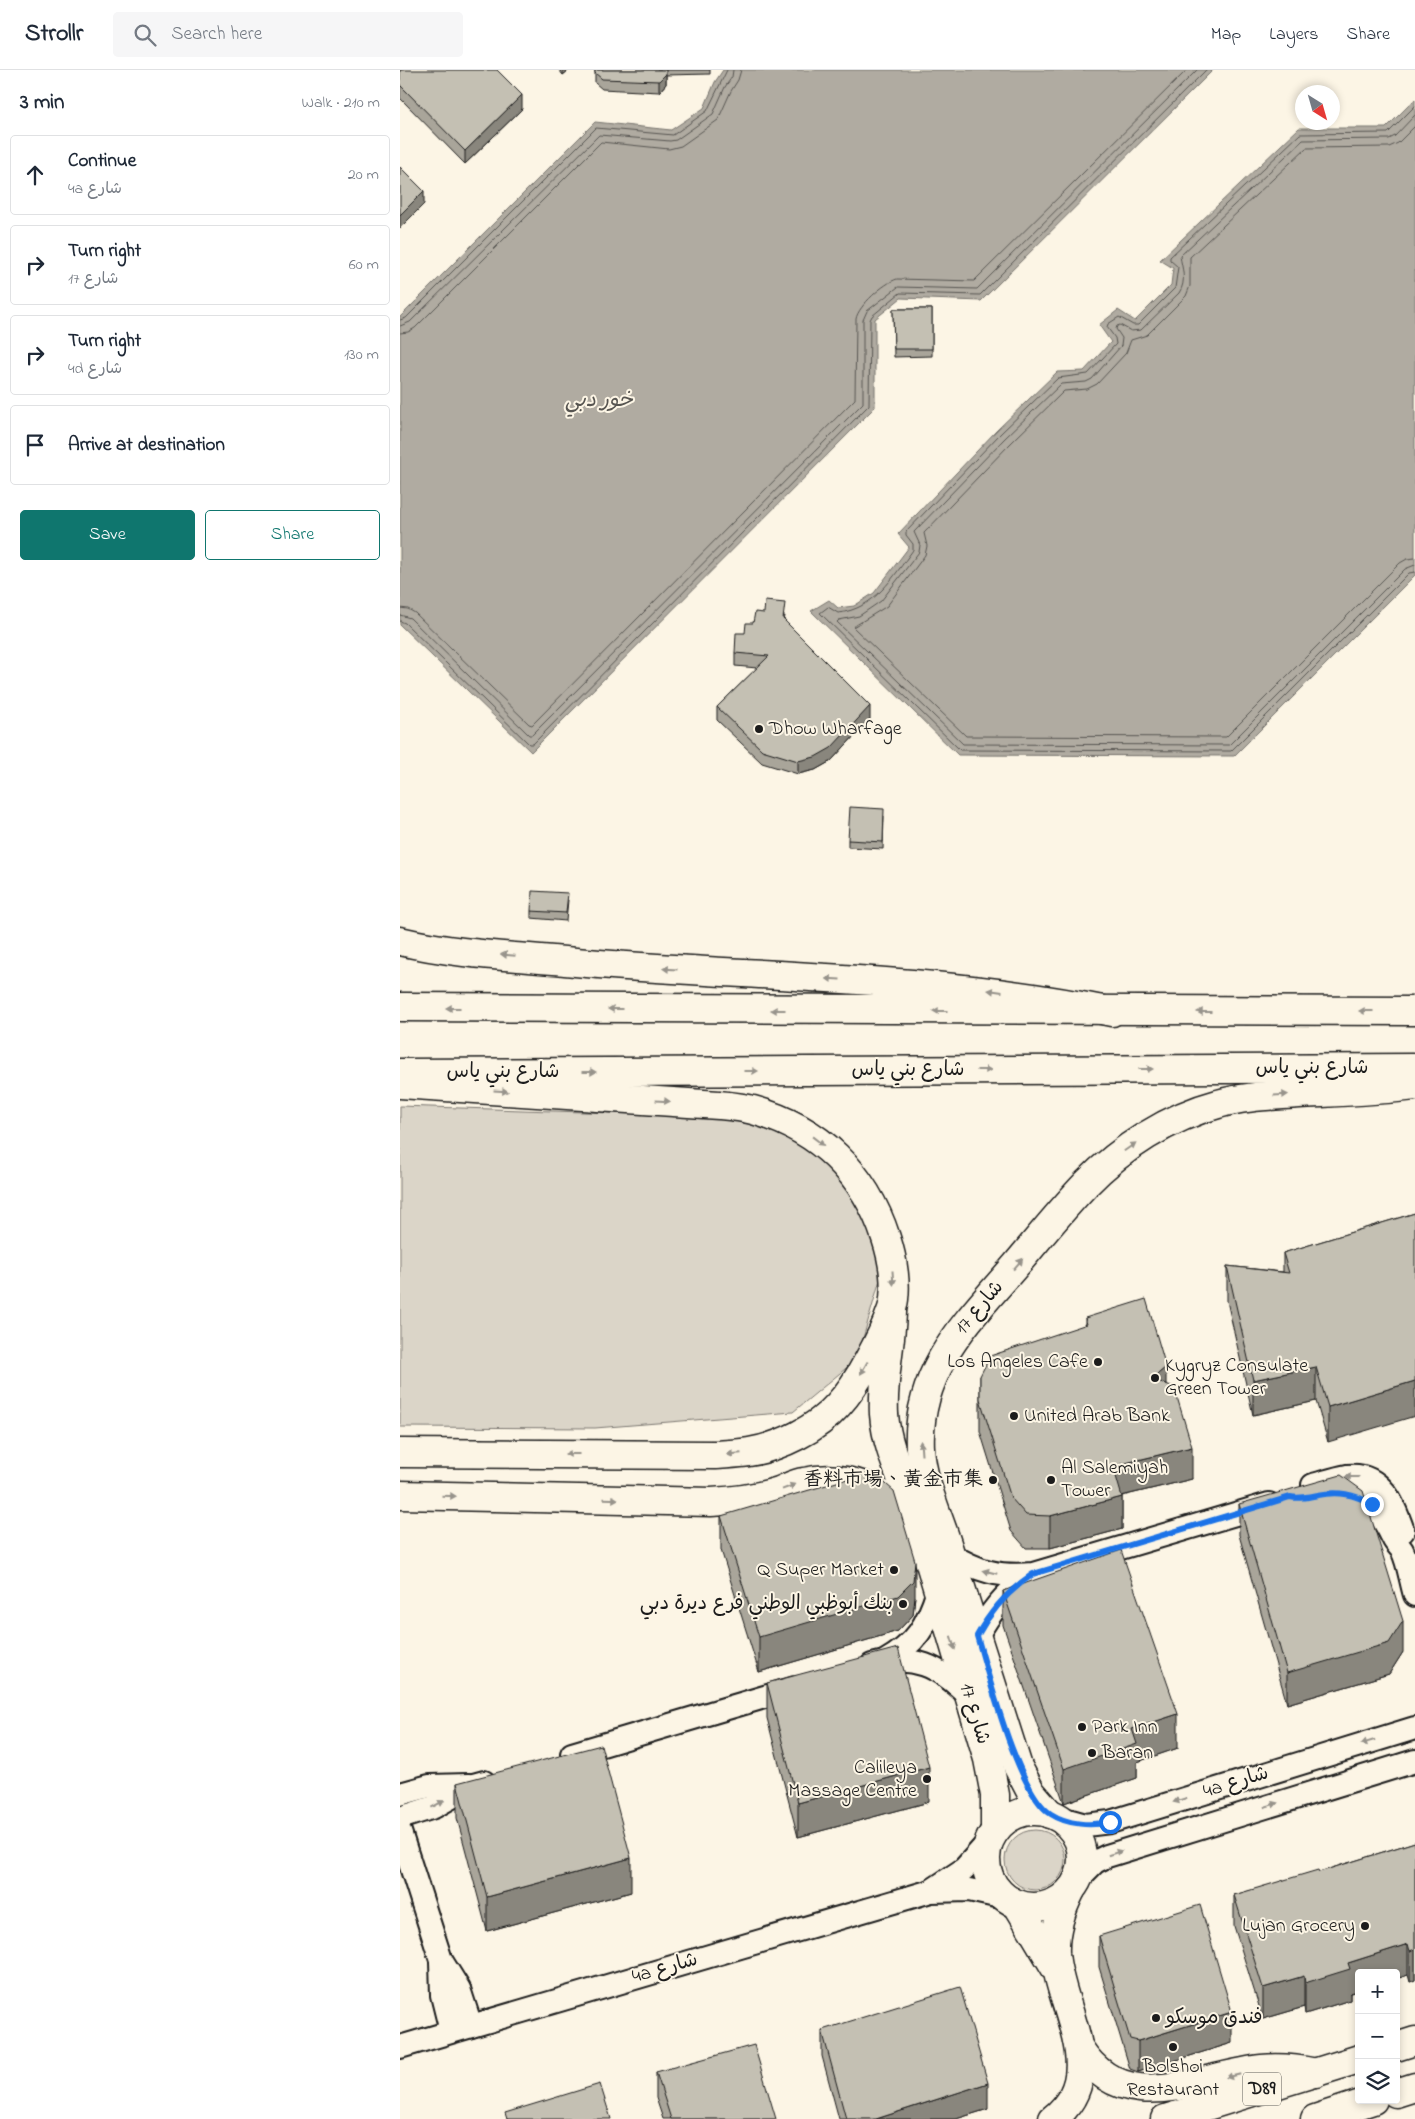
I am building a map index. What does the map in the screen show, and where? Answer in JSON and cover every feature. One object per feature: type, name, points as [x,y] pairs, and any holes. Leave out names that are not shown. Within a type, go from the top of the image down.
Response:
[{"type":"main road","points":[[400,941],[464,951],[620,966],[971,989],[1065,1002],[1112,1012]]},
{"type":"main road","points":[[400,1008],[1415,1012]]},
{"type":"main road","name":"شارع بني ياس","points":[[400,1073],[1415,1068]]},
{"type":"main road","name":"شارع 17","points":[[400,1084],[719,1105],[752,1110],[801,1129],[840,1159],[862,1185],[878,1215],[889,1247],[894,1281],[890,1350],[884,1392],[886,1428],[892,1456],[910,1500],[938,1552],[977,1636],[1018,1767],[1032,1792],[1053,1816]]},
{"type":"main road","name":"شارع 17","points":[[993,1835],[995,1795],[992,1777],[938,1591],[938,1552],[920,1447],[922,1412],[932,1378],[948,1346],[1086,1184],[1114,1158],[1146,1136],[1180,1117],[1219,1103],[1258,1096],[1415,1086]]},
{"type":"main road","points":[[400,1453],[715,1455],[758,1450],[792,1438],[815,1425],[838,1405],[860,1375],[878,1342],[892,1308]]},
{"type":"main road","points":[[400,1495],[711,1502],[758,1497],[803,1482],[827,1478],[850,1481],[866,1486],[893,1502],[938,1552]]},
{"type":"main road","points":[[1053,2119],[1069,2102],[1076,2090],[1081,2062],[1060,1975],[1056,1954],[1056,1932],[1061,1910],[1081,1869],[1082,1857],[1080,1845],[1074,1834],[1053,1816],[1035,1812],[1020,1814],[1010,1818],[993,1835],[986,1852],[989,1878],[996,1889],[1011,1901],[1060,1975]]},
{"type":"main road","points":[[1011,1901],[1031,1907],[1046,1906],[1059,1900],[1074,1885]]},
{"type":"main road","points":[[1400,2046],[1415,2041]]},
{"type":"main road","points":[[1079,2048],[1086,2061],[1096,2073],[1120,2088],[1135,2092],[1168,2091],[1262,2069],[1298,2069],[1316,2072]]},
{"type":"main road","name":"D89","points":[[1165,2119],[1355,2060]]},
{"type":"main road","points":[[1400,2092],[1415,2087]]},
{"type":"main road","points":[[1319,2118],[1361,2104]]},
{"type":"street","points":[[938,1552],[990,1573],[1011,1576],[1033,1574],[1293,1496],[1304,1487],[1347,1476],[1356,1476],[1373,1481],[1382,1517],[1402,1551],[1415,1595]]},
{"type":"street","points":[[977,1636],[987,1618],[1000,1601],[1015,1586],[1033,1574]]},
{"type":"street","points":[[883,1662],[899,1654],[913,1642],[924,1627],[938,1591]]},
{"type":"street","points":[[855,1670],[883,1662],[902,1660],[921,1663],[939,1670],[954,1681],[969,1696]]},
{"type":"street","points":[[556,1759],[817,1681]]},
{"type":"street","name":"4a شارع","points":[[1053,1816],[1086,1825],[1110,1822],[1410,1726]]},
{"type":"street","name":"4a شارع","points":[[1074,1885],[1095,1862],[1107,1856],[1415,1761]]},
{"type":"street","points":[[400,1818],[434,1807],[473,1785],[501,1776]]},
{"type":"street","points":[[400,1794],[428,1786],[473,1785]]},
{"type":"street","points":[[400,1832],[442,1960],[459,1988],[461,2029]]},
{"type":"street","name":"4a شارع","points":[[931,1891],[964,1869],[993,1835]]},
{"type":"street","name":"4a شارع","points":[[400,2047],[931,1891],[969,1890],[1011,1901]]},
{"type":"shaded area","points":[[400,1106],[765,1118],[826,1150],[869,1225],[881,1276],[857,1359],[793,1412],[595,1428],[400,1427]]},
{"type":"shaded area","points":[[1029,1830],[1041,1830],[1057,1838],[1063,1848],[1065,1860],[1063,1872],[1057,1882],[1041,1890],[1029,1890],[1013,1882],[1005,1866],[1005,1854],[1013,1838]]},
{"type":"water","name":"خور دبي","points":[[723,70],[1213,70],[981,301],[901,298],[875,319],[875,407],[531,752],[400,625],[400,317],[595,122],[671,130],[704,108],[715,82]]},
{"type":"water","points":[[1415,99],[1415,575],[1234,756],[958,755],[811,611],[829,600],[838,608],[854,606],[874,593],[909,547],[898,534],[996,431],[1057,372],[1084,371],[1111,342],[1099,325],[1118,310],[1135,321],[1171,285],[1173,268],[1160,260],[1297,130],[1386,128]]},
{"type":"building","points":[[400,70],[497,70],[522,95],[465,151],[400,85]]},
{"type":"building","points":[[595,70],[666,70],[666,74],[659,81],[602,79],[595,73]]},
{"type":"building","points":[[400,167],[424,191],[400,215]]},
{"type":"building","points":[[893,309],[932,309],[932,349],[894,349]]},
{"type":"building","points":[[765,601],[785,603],[783,619],[870,706],[831,748],[815,757],[798,761],[762,750],[717,707],[769,656],[735,653],[736,633],[745,633],[746,623],[753,623],[755,612],[764,613]]},
{"type":"building","points":[[850,807],[884,809],[883,842],[848,840]]},
{"type":"building","points":[[532,891],[568,893],[566,913],[531,911]]},
{"type":"building","points":[[1415,1213],[1415,1381],[1328,1407],[1316,1367],[1253,1380],[1227,1266],[1289,1273],[1283,1253]]},
{"type":"building","points":[[1146,1299],[1166,1367],[1152,1379],[1174,1387],[1192,1447],[1113,1466],[1122,1497],[1050,1516],[1026,1515],[1011,1498],[980,1399],[980,1376],[990,1356],[1087,1324],[1085,1318]]},
{"type":"building","points":[[864,1474],[879,1478],[894,1491],[915,1561],[913,1581],[898,1596],[759,1637],[721,1516]]},
{"type":"building","points":[[1341,1475],[1363,1491],[1403,1621],[1389,1643],[1287,1673],[1239,1504]]},
{"type":"building","points":[[1121,1550],[1178,1714],[1132,1729],[1137,1744],[1064,1769],[1003,1591]]},
{"type":"building","points":[[898,1648],[929,1767],[798,1803],[767,1683]]},
{"type":"building","points":[[601,1745],[631,1858],[487,1897],[457,1783]]},
{"type":"building","points":[[1415,1842],[1415,1949],[1410,1951],[1408,1944],[1348,1963],[1350,1969],[1305,1983],[1304,1976],[1263,1988],[1234,1895],[1318,1870],[1319,1872]]},
{"type":"building","points":[[1200,1905],[1232,2012],[1138,2041],[1130,2039],[1099,1936]]},
{"type":"building","points":[[960,1987],[988,2083],[876,2119],[846,2119],[822,2030]]},
{"type":"building","points":[[754,2045],[776,2119],[671,2119],[656,2072]]},
{"type":"building","points":[[600,2084],[611,2119],[507,2119],[505,2113]]},
{"type":"place","name":"Dhow Wharfage","points":[[759,729]]},
{"type":"place","name":"Los Angeles Cafe","points":[[1098,1362]]},
{"type":"place","name":"Kygryz Consulate Green Tower","points":[[1155,1378]]},
{"type":"place","name":"United Arab Bank","points":[[1014,1416]]},
{"type":"place","name":"香料市場、黃金市集","points":[[993,1480]]},
{"type":"place","name":"Al Salemiyah Tower","points":[[1051,1480]]},
{"type":"place","name":"Q Super Market","points":[[894,1570]]},
{"type":"place","name":"بنك أبوظبي الوطني فرع ديرة دبي","points":[[903,1604]]},
{"type":"place","name":"Park Inn","points":[[1082,1727]]},
{"type":"place","name":"Baran","points":[[1092,1753]]},
{"type":"place","name":"Calileya Massage Centre","points":[[927,1779]]},
{"type":"place","name":"Lujan Grocery","points":[[1365,1926]]},
{"type":"place","name":"فندق موسكو","points":[[1156,2018]]},
{"type":"place","name":"Bolshoi Restaurant","points":[[1173,2047]]},
{"type":"route","points":[[1110,1822],[1086,1825],[1056,1817],[1040,1804],[1024,1780],[1018,1767],[977,1636],[987,1618],[1000,1601],[1015,1586],[1033,1574],[1290,1497],[1302,1499],[1328,1493],[1338,1493],[1348,1494],[1372,1504]]}]
